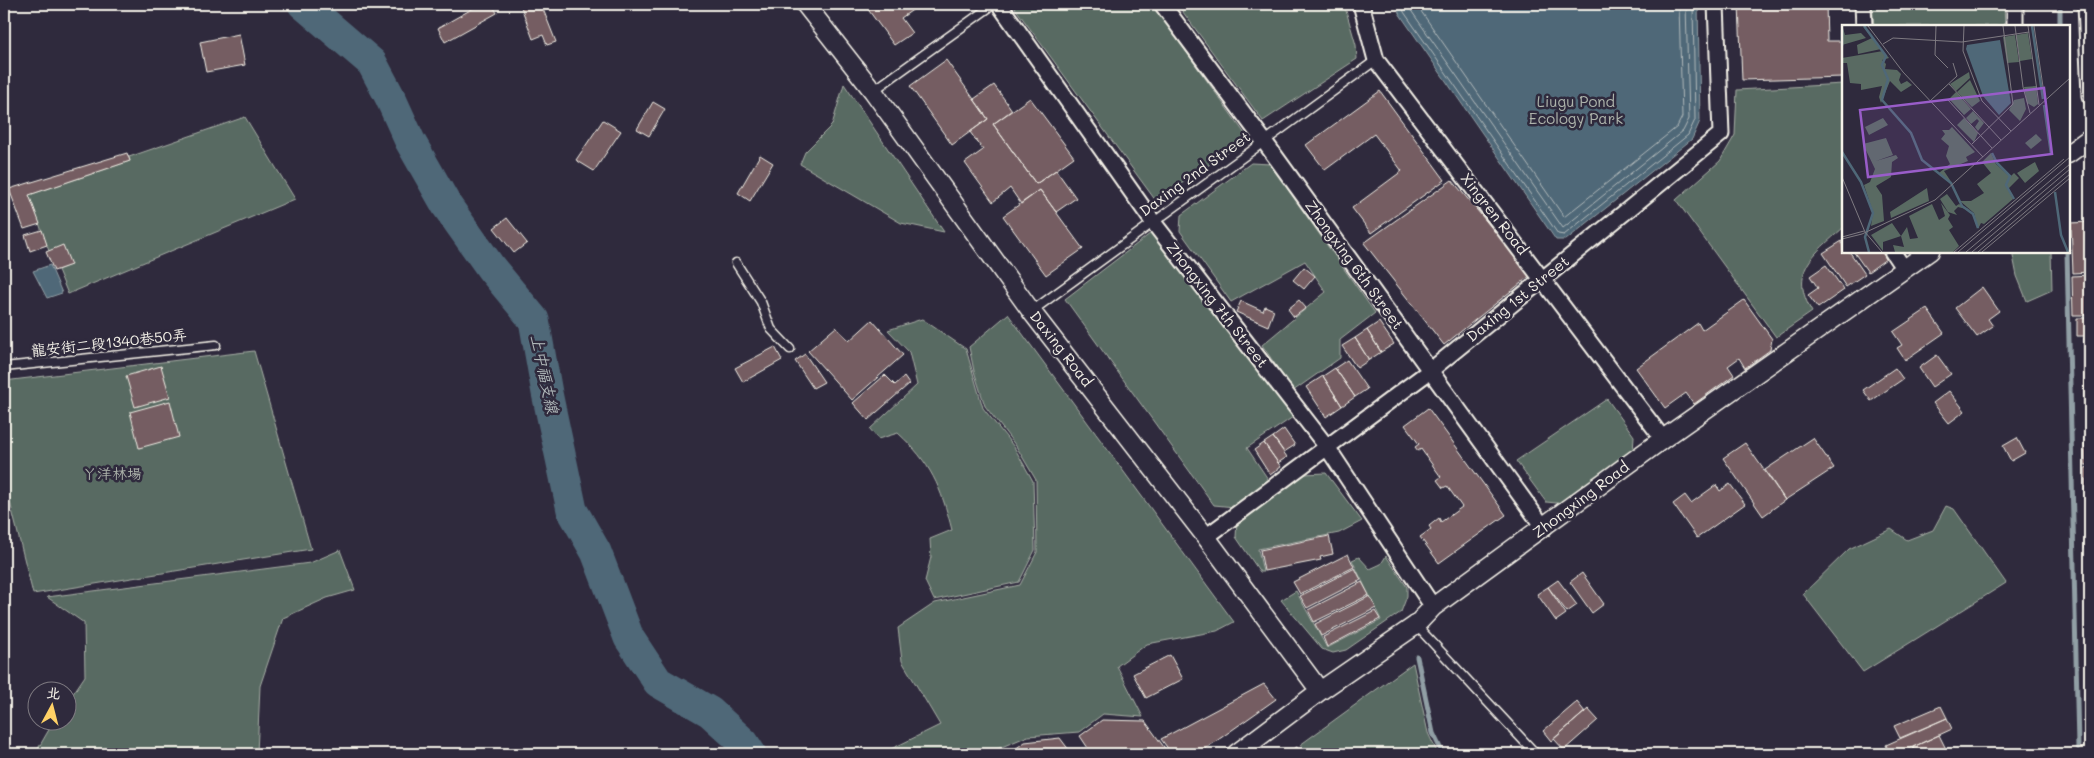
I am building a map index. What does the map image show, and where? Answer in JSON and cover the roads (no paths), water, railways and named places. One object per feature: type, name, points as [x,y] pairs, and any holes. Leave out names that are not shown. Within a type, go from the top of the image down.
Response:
[{"type":"street","name":"Daxing Road","points":[[805,4],[873,92],[1031,311],[1206,537],[1320,691]]},
{"type":"street","name":"Zhongxing 7th Street","points":[[999,4],[1153,222],[1327,447],[1433,607]]},
{"type":"street","name":"Zhongxing 6th Street","points":[[1162,4],[1431,370],[1544,528]]},
{"type":"street","name":"Xingren Road","points":[[1361,4],[1376,60],[1543,278],[1663,439]]},
{"type":"street","name":"Daxing 1st Street","points":[[1206,537],[1431,370],[1721,134],[1716,4]]},
{"type":"street","points":[[1863,4],[1864,25]]},
{"type":"street","points":[[2015,4],[2015,25]]},
{"type":"street","points":[[2086,4],[2090,96]]},
{"type":"street","points":[[2069,153],[2086,141]]},
{"type":"street","points":[[1893,252],[1904,269]]},
{"type":"street","name":"Zhongxing Road","points":[[1236,754],[1320,691],[1416,625],[1433,607],[1544,528],[1663,439],[1929,252]]},
{"type":"lane","points":[[873,92],[994,4]]},
{"type":"lane","name":"Daxing 2nd Street","points":[[1031,311],[1376,60]]},
{"type":"lane","points":[[736,263],[760,302],[771,329],[790,349]]},
{"type":"lane","name":"龍安街二段1340巷50弄","points":[[4,368],[216,345]]},
{"type":"lane","points":[[1416,625],[1536,754]]},
{"type":"water","name":"Liugu Pond Ecology Park","points":[[1397,4],[1698,4],[1700,121],[1692,139],[1566,240],[1556,240],[1399,13]]},
{"type":"water","points":[[50,265],[62,293],[47,298],[33,271]]},
{"type":"waterway","name":"上中福支線","points":[[303,4],[372,63],[410,141],[447,206],[491,268],[534,320],[547,393],[572,510],[596,552],[629,638],[658,682],[710,712],[744,743],[751,754]]},
{"type":"waterway","points":[[2060,4],[2060,25]]},
{"type":"waterway","points":[[2067,252],[2078,747]]},
{"type":"waterway","points":[[1417,657],[1433,733],[1443,754]]},
{"type":"park label","name":"ㄚ洋林場","points":[[112,474]]}]
